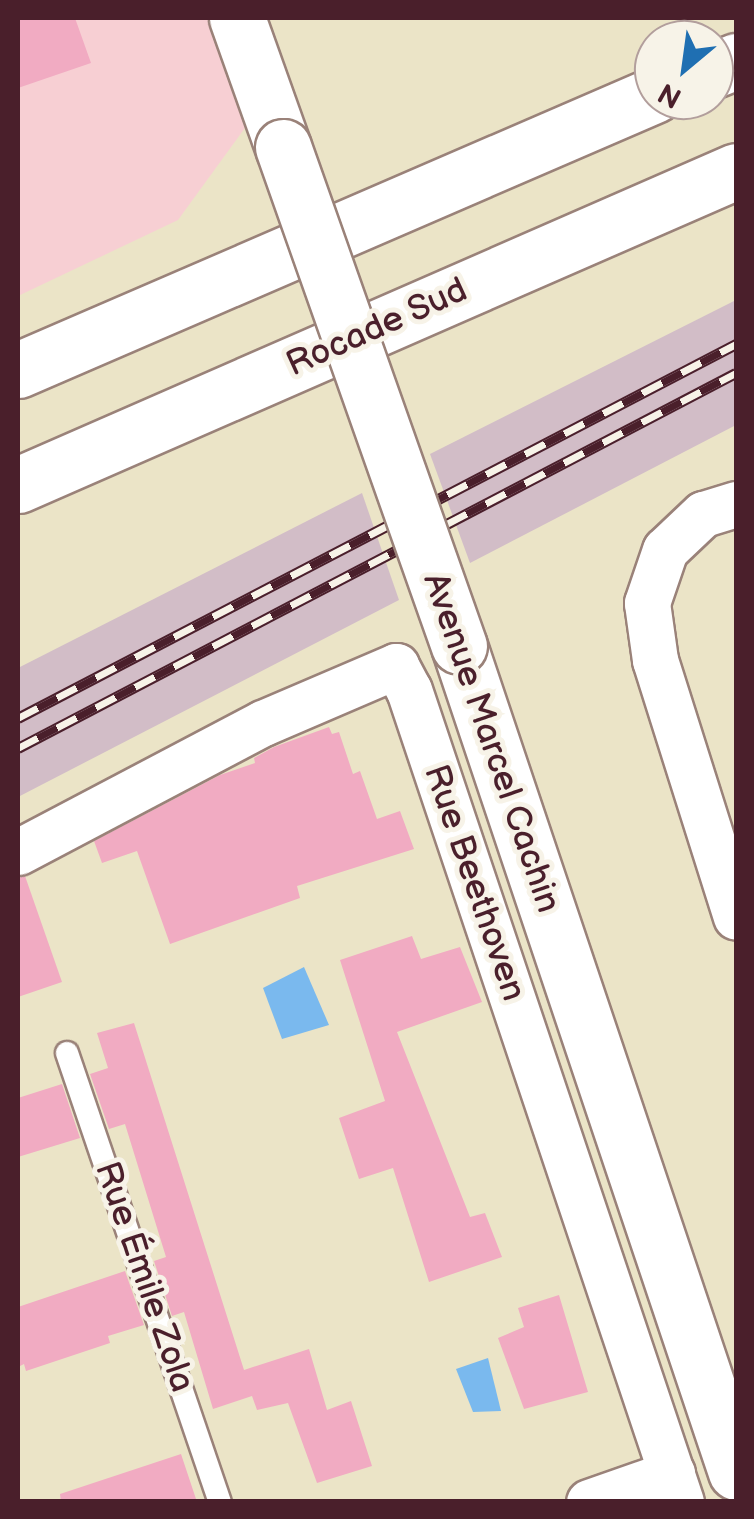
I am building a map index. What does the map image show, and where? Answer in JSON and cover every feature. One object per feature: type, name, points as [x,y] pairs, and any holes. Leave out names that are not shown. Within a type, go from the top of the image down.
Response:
[{"type":"main road","name":"Avenue Marcel Cachin","points":[[237,18],[459,646],[736,1472]]},
{"type":"main road","points":[[18,370],[634,104]]},
{"type":"main road","name":"Rocade Sud","points":[[18,485],[736,171]]},
{"type":"street","points":[[736,504],[702,514],[665,550],[647,603],[655,660],[736,917]]},
{"type":"street","name":"Rue Beethoven","points":[[18,852],[263,723],[396,666],[409,690],[677,1488]]},
{"type":"street","points":[[589,1502],[677,1488]]},
{"type":"lane","name":"Rue Émile Zola","points":[[67,1053],[220,1502]]},
{"type":"shaded area","points":[[18,18],[237,18],[266,99],[178,220],[18,296]]},
{"type":"shaded area","points":[[736,300],[736,425],[470,563],[430,454]]},
{"type":"shaded area","points":[[362,493],[399,600],[18,797],[18,668]]},
{"type":"water","points":[[304,967],[329,1025],[282,1039],[263,988]]},
{"type":"water","points":[[488,1358],[501,1411],[473,1412],[456,1369]]},
{"type":"building","points":[[18,18],[75,18],[91,63],[18,88]]},
{"type":"building","points":[[329,727],[332,734],[339,732],[353,774],[360,771],[377,819],[400,811],[414,849],[297,886],[300,898],[170,944],[137,851],[102,863],[94,841],[220,775],[255,763],[254,758],[274,747]]},
{"type":"building","points":[[25,876],[62,982],[18,997],[18,878]]},
{"type":"building","points":[[412,936],[421,959],[460,947],[482,1002],[397,1032],[470,1217],[485,1213],[502,1257],[429,1282],[393,1168],[359,1179],[339,1118],[385,1101],[340,960]]},
{"type":"building","points":[[134,1023],[244,1370],[309,1349],[327,1410],[351,1401],[372,1466],[317,1483],[288,1403],[257,1410],[252,1396],[213,1409],[184,1312],[172,1316],[154,1261],[166,1257],[125,1124],[109,1129],[90,1074],[108,1068],[97,1033]]},
{"type":"building","points":[[62,1084],[80,1138],[18,1157],[18,1098]]},
{"type":"building","points":[[125,1271],[144,1325],[108,1336],[110,1343],[26,1371],[24,1364],[18,1367],[18,1307]]},
{"type":"building","points":[[559,1295],[588,1392],[524,1409],[498,1338],[524,1327],[518,1308]]},
{"type":"building","points":[[181,1454],[197,1502],[61,1502],[60,1494]]},
{"type":"railway","points":[[18,718],[736,344]]},
{"type":"railway","points":[[18,748],[736,373]]}]
